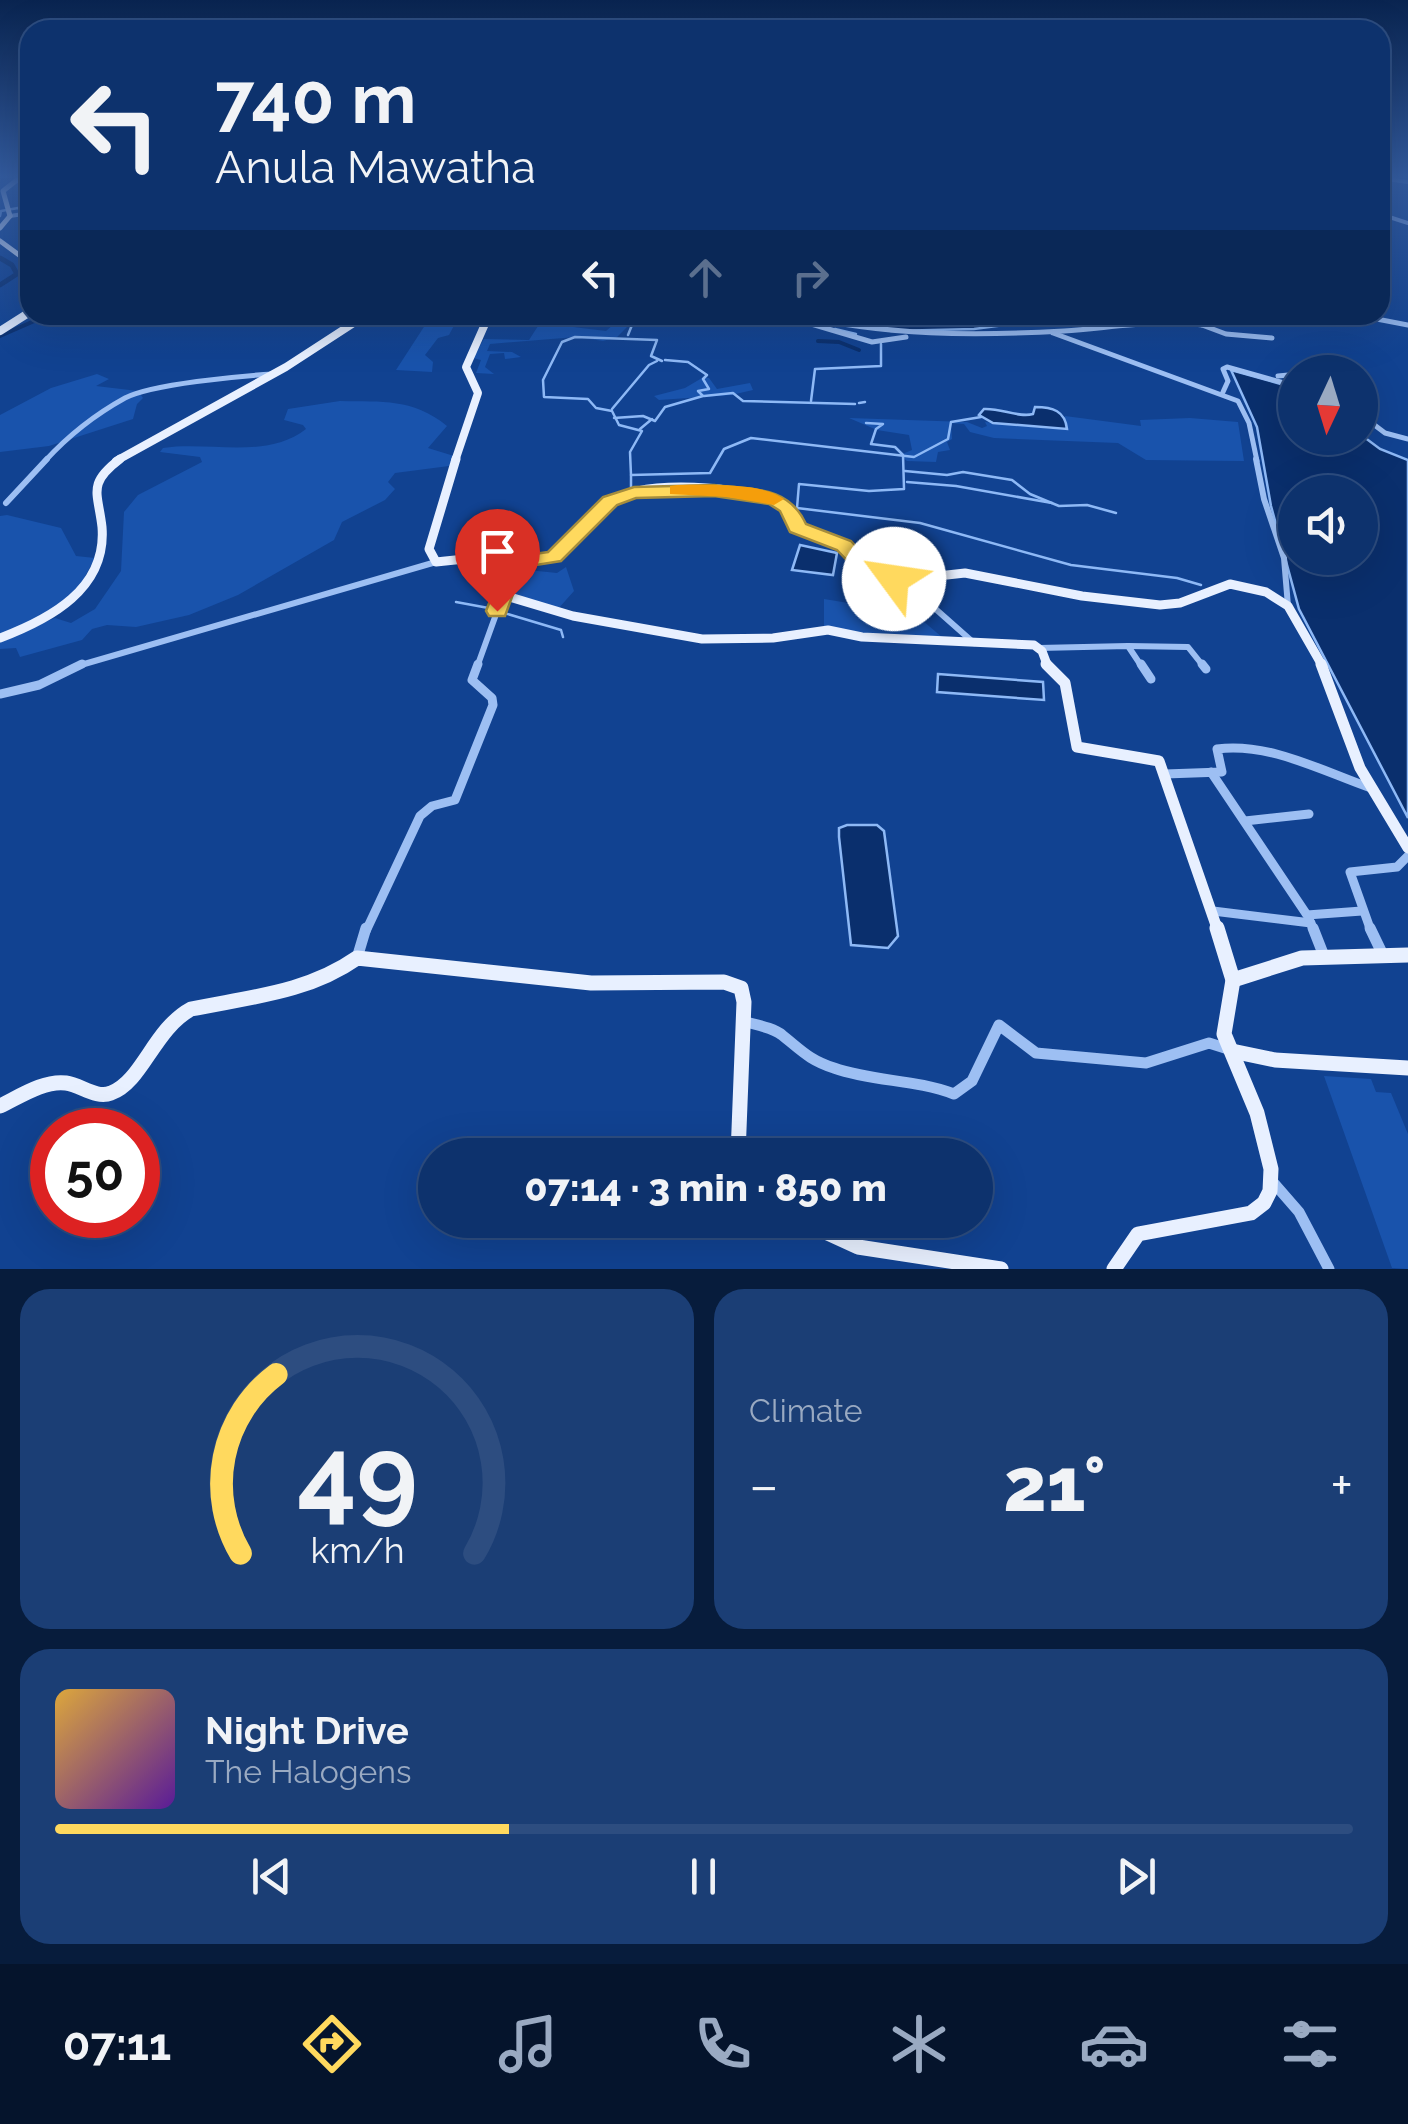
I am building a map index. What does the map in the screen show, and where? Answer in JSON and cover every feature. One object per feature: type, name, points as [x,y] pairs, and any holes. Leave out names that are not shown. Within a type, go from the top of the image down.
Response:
[{"type":"main road","points":[[0,638],[53,616],[86,587],[99,556],[102,529],[95,493],[102,474],[167,429],[273,374],[350,325]]},
{"type":"main road","points":[[484,325],[466,366],[478,393],[429,549],[436,562],[480,558],[515,562],[554,557],[602,508],[630,493],[714,490],[774,499],[788,508],[801,530],[844,545],[874,572],[910,580],[965,573],[1082,596],[1160,605],[1180,603],[1208,589],[1235,584],[1260,589],[1288,606],[1326,671],[1346,734],[1371,788],[1408,848]]},
{"type":"main road","points":[[515,562],[503,596],[573,616],[702,639],[767,639],[828,630],[974,645],[1026,644],[1039,648],[1047,666],[1065,683],[1077,748],[1154,758],[1165,774],[1190,856],[1213,911],[1233,983],[1224,1026],[1252,1097],[1272,1181],[1267,1198],[1250,1213],[1151,1228],[1138,1234],[1114,1269]]},
{"type":"main road","points":[[1233,983],[1292,960],[1408,955]]},
{"type":"main road","points":[[0,1106],[58,1084],[103,1096],[114,1092],[134,1072],[164,1026],[177,1015],[301,985],[357,958],[590,983],[724,982],[741,988],[746,1022],[739,1138]]},
{"type":"main road","points":[[1232,1051],[1275,1060],[1408,1068]]},
{"type":"main road","points":[[838,1238],[858,1247],[1002,1269]]},
{"type":"street","points":[[816,325],[875,342],[898,337],[1104,325]]},
{"type":"street","points":[[849,325],[885,332],[996,334]]},
{"type":"street","points":[[1202,325],[1226,334],[1272,338]]},
{"type":"street","points":[[1046,330],[1236,398],[1250,423],[1264,500],[1284,558],[1288,606]]},
{"type":"street","points":[[875,342],[880,350]]},
{"type":"street","points":[[1223,392],[1228,381],[1224,368],[1278,379]]},
{"type":"street","points":[[6,503],[64,442],[128,396],[273,374]]},
{"type":"street","points":[[1274,377],[1278,376]]},
{"type":"street","points":[[1378,428],[1408,438]]},
{"type":"street","points":[[0,694],[38,685],[69,668],[436,562]]},
{"type":"street","points":[[910,580],[914,590],[951,617],[974,645]]},
{"type":"street","points":[[357,958],[368,920],[420,816],[432,806],[455,800],[493,705],[492,698],[472,680],[503,596]]},
{"type":"street","points":[[1128,646],[1151,679]]},
{"type":"street","points":[[1039,648],[1188,646],[1206,669]]},
{"type":"street","points":[[1165,774],[1223,771],[1218,748],[1250,746],[1371,788]]},
{"type":"street","points":[[1211,772],[1309,919],[1324,956]]},
{"type":"street","points":[[1245,821],[1309,814]]},
{"type":"street","points":[[1383,955],[1362,910],[1352,870],[1397,867],[1408,856]]},
{"type":"street","points":[[1213,911],[1309,919],[1362,910]]},
{"type":"street","points":[[746,1022],[782,1033],[794,1049],[830,1067],[882,1082],[926,1083],[954,1094],[972,1081],[999,1025],[1036,1054],[1146,1063],[1209,1044],[1232,1051]]},
{"type":"street","points":[[1272,1181],[1299,1212],[1329,1269]]},
{"type":"shaded area","points":[[425,325],[454,325],[449,335],[438,338],[425,355],[433,362],[432,372],[396,370]]},
{"type":"shaded area","points":[[539,325],[606,331],[613,325],[628,325],[617,337],[603,341],[576,337],[490,344],[487,351],[512,352],[521,357],[505,359],[504,353],[490,354],[485,367],[494,374],[476,373],[481,360],[473,358],[484,339],[529,340]]},
{"type":"shaded area","points":[[860,325],[1005,325],[974,329],[891,331]]},
{"type":"shaded area","points":[[1231,370],[1278,383],[1278,455],[1378,455],[1378,448],[1408,460],[1408,818],[1299,609],[1290,575],[1378,575],[1378,475],[1278,475],[1278,532],[1257,427]]},
{"type":"shaded area","points":[[97,374],[109,379],[96,386],[138,391],[143,398],[133,419],[49,446],[0,452],[0,415],[51,388]]},
{"type":"shaded area","points":[[709,378],[717,389],[750,383],[753,390],[659,400],[654,396],[685,388]]},
{"type":"shaded area","points":[[340,401],[396,403],[434,417],[447,426],[428,448],[454,456],[449,466],[395,473],[388,482],[395,489],[385,500],[342,522],[334,540],[238,595],[189,615],[136,627],[107,625],[92,629],[82,640],[20,657],[16,648],[0,649],[0,640],[55,618],[71,623],[95,609],[121,571],[124,512],[138,495],[202,462],[200,457],[160,452],[163,448],[273,444],[306,429],[284,420],[288,409]]},
{"type":"shaded area","points":[[1035,407],[1057,411],[1067,429],[993,423],[979,415],[984,409],[1028,415],[1033,414]]},
{"type":"shaded area","points":[[1065,416],[1141,426],[1140,420],[1190,418],[1238,422],[1244,461],[1146,460],[1118,443],[994,438],[970,432],[964,424],[951,423],[952,439],[947,442],[950,450],[938,452],[936,462],[907,461],[900,455],[912,450],[909,435],[877,430],[849,418],[967,422],[982,428],[987,426],[985,422],[1053,429],[1065,421]]},
{"type":"shaded area","points":[[0,516],[61,528],[76,556],[95,558],[76,593],[26,625],[0,634]]},
{"type":"shaded area","points":[[800,545],[837,553],[833,575],[792,570]]},
{"type":"shaded area","points":[[566,567],[574,591],[557,610],[510,595],[528,570],[557,573]]},
{"type":"shaded area","points":[[888,591],[943,638],[868,635],[824,627],[824,599],[879,608]]},
{"type":"shaded area","points":[[938,674],[1043,682],[1044,700],[937,692]]},
{"type":"shaded area","points":[[877,825],[884,831],[898,936],[888,948],[851,945],[839,837],[839,828]]},
{"type":"shaded area","points":[[1324,1076],[1371,1079],[1376,1092],[1391,1093],[1408,1134],[1408,1269],[1392,1268]]},
{"type":"waterway","points":[[0,258],[12,265],[17,274],[0,285]]},
{"type":"waterway","points":[[0,336],[25,325]]},
{"type":"waterway","points":[[628,335],[632,325]]},
{"type":"waterway","points":[[835,329],[856,334]]},
{"type":"waterway","points":[[615,418],[612,411],[596,408],[588,399],[544,397],[543,380],[562,342],[575,337],[657,340],[651,356],[662,361]]},
{"type":"waterway","points":[[818,341],[839,342],[859,350]]},
{"type":"waterway","points":[[811,401],[815,369],[881,366],[881,344]]},
{"type":"waterway","points":[[651,420],[655,421],[665,407],[703,396],[698,391],[709,389],[703,379],[707,375],[688,362],[665,360]]},
{"type":"waterway","points":[[612,409],[649,365],[657,361]]},
{"type":"waterway","points":[[704,396],[733,393],[743,401],[855,404]]},
{"type":"waterway","points":[[859,403],[865,402]]},
{"type":"waterway","points":[[615,418],[643,416],[651,420]]},
{"type":"waterway","points":[[903,456],[914,457],[948,439],[951,422],[981,417]]},
{"type":"waterway","points":[[615,418],[619,425],[642,431],[630,452],[631,475]]},
{"type":"waterway","points":[[640,429],[651,420]]},
{"type":"waterway","points":[[866,423],[883,424],[876,429],[871,444],[895,447],[903,456]]},
{"type":"waterway","points":[[631,475],[710,473],[724,449],[751,438],[903,456]]},
{"type":"waterway","points":[[903,456],[904,489],[869,491],[799,484],[797,508],[920,523],[1071,565],[1177,578],[1201,585]]},
{"type":"waterway","points":[[905,471],[947,475],[963,472],[1012,480],[1030,494],[1052,503]]},
{"type":"waterway","points":[[631,475],[631,491]]},
{"type":"waterway","points":[[907,482],[956,486],[1052,503]]},
{"type":"waterway","points":[[585,533],[620,501]]},
{"type":"waterway","points":[[1052,503],[1087,505],[1116,513]]},
{"type":"waterway","points":[[456,602],[494,609]]},
{"type":"waterway","points":[[501,612],[561,630],[563,637]]},
{"type":"slow traffic","points":[[677,490],[726,491],[774,499]]},
{"type":"route","points":[[497,611],[515,562],[554,557],[610,501],[634,493],[714,490],[774,499],[788,508],[797,528],[844,545],[864,567],[894,579]]}]
